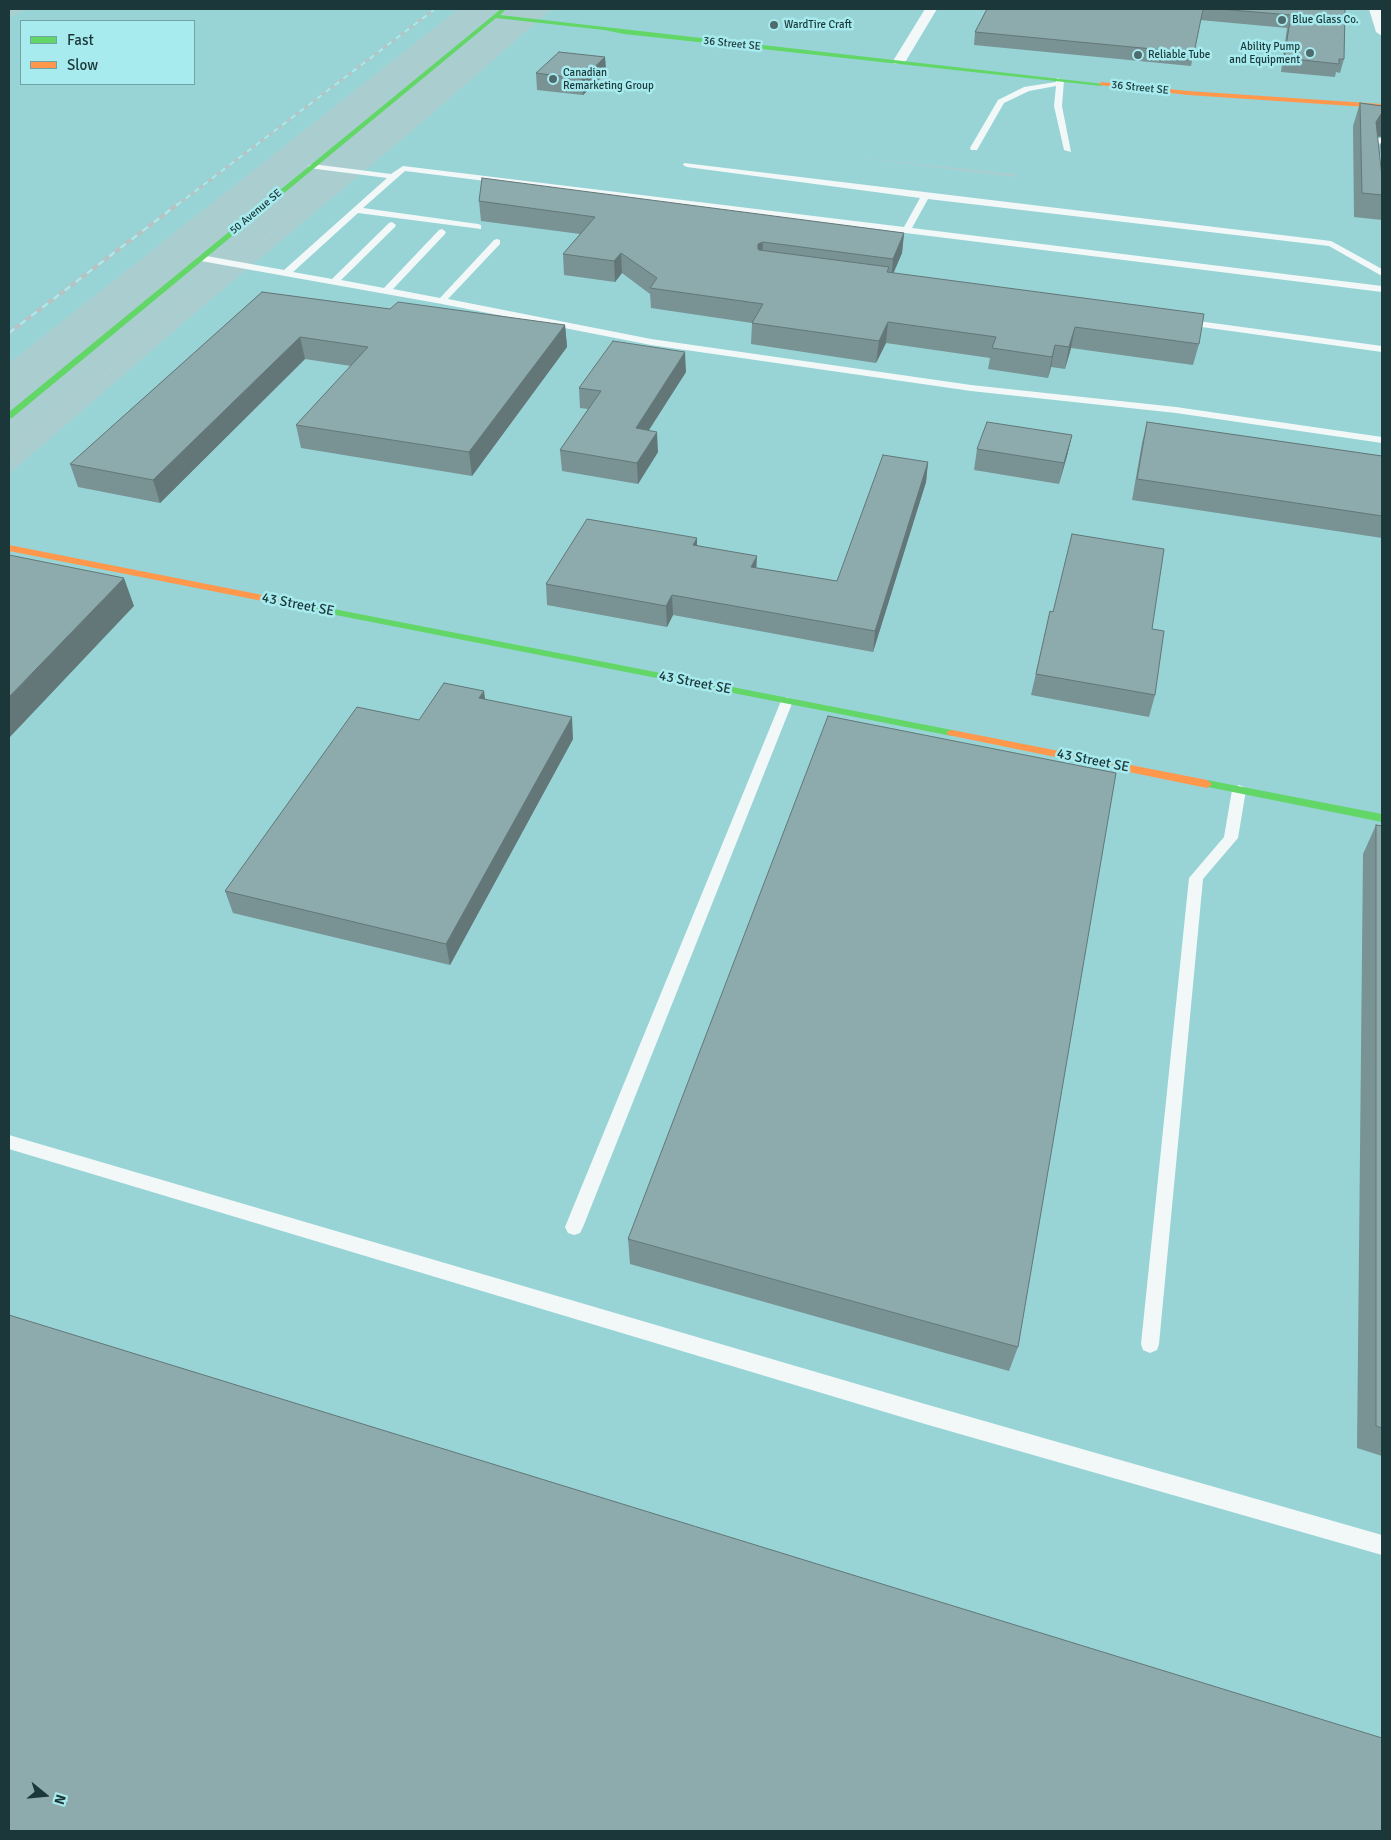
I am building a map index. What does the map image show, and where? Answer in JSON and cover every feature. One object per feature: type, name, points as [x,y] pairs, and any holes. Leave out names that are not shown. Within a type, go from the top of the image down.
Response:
[{"type":"street","points":[[524,9],[558,23]]},
{"type":"street","points":[[899,61],[931,9]]},
{"type":"street","points":[[1376,9],[1382,32]]},
{"type":"street","name":"36 Street SE","points":[[495,16],[1060,81],[1248,97],[1381,98]]},
{"type":"street","name":"36 Street SE","points":[[495,16],[543,28],[597,33],[624,32]]},
{"type":"street","name":"50 Avenue SE","points":[[9,416],[495,16]]},
{"type":"street","points":[[518,30],[543,28]]},
{"type":"street","points":[[454,49],[488,38]]},
{"type":"street","name":"36 Street SE","points":[[899,61],[1381,98]]},
{"type":"street","points":[[1248,97],[1382,116]]},
{"type":"street","name":"43 Street SE","points":[[9,548],[1382,818]]},
{"type":"lane","points":[[974,148],[1000,102],[1027,90],[1060,81],[1058,106],[1068,150]]},
{"type":"lane","points":[[1377,173],[1374,145],[1377,141],[1382,140]]},
{"type":"lane","points":[[687,165],[925,196],[1331,244],[1382,273]]},
{"type":"lane","points":[[312,166],[394,176]]},
{"type":"lane","points":[[287,272],[403,168],[1382,289]]},
{"type":"lane","points":[[907,230],[925,196]]},
{"type":"lane","points":[[356,210],[478,227]]},
{"type":"lane","points":[[335,281],[392,226]]},
{"type":"lane","points":[[386,290],[442,232]]},
{"type":"lane","points":[[442,301],[497,242]]},
{"type":"lane","points":[[201,258],[386,290],[651,342],[971,388],[1176,410],[1382,440]]},
{"type":"lane","points":[[1175,321],[1382,348]]},
{"type":"lane","points":[[574,1227],[788,701]]},
{"type":"lane","points":[[1150,1344],[1196,878],[1231,838],[1239,790]]},
{"type":"lane","points":[[9,1142],[925,1414],[1382,1545]]},
{"type":"path","points":[[231,262],[264,240],[301,208]]},
{"type":"path","points":[[9,458],[179,312],[193,299],[197,290]]},
{"type":"shaded area","points":[[26,9],[458,9],[9,363],[9,18]]},
{"type":"shaded area","points":[[552,9],[1382,9],[1382,114],[1354,120],[1382,121],[1382,1831],[9,1831],[9,474],[214,297],[418,126]],"holes":[[[840,156],[1016,174],[1014,177]]]},
{"type":"building","points":[[987,9],[1203,9],[1194,53],[975,32]]},
{"type":"building","points":[[1219,9],[1345,9],[1344,59],[1339,59],[1339,64],[1284,58],[1291,15]]},
{"type":"building","points":[[559,52],[605,57],[582,79],[536,73]]},
{"type":"building","points":[[1360,103],[1382,106],[1382,114],[1376,122],[1382,195],[1362,193]]},
{"type":"building","points":[[482,178],[904,233],[893,259],[763,242],[758,244],[758,249],[889,267],[887,272],[1204,314],[1199,344],[1075,327],[1069,347],[1055,345],[1052,357],[992,348],[996,337],[888,322],[879,341],[752,323],[763,304],[650,288],[657,278],[621,253],[614,261],[563,254],[595,217],[479,201]]},
{"type":"building","points":[[262,292],[390,309],[398,302],[565,325],[469,452],[296,425],[368,347],[300,337],[153,480],[70,464]]},
{"type":"building","points":[[613,341],[685,352],[636,428],[657,432],[637,463],[560,450],[601,391],[579,388]]},
{"type":"building","points":[[987,422],[1072,435],[1064,463],[977,449]]},
{"type":"building","points":[[1147,422],[1382,456],[1382,516],[1137,479]]},
{"type":"building","points":[[883,455],[928,462],[875,631],[672,595],[666,606],[546,584],[587,519],[697,538],[693,545],[757,556],[751,567],[837,581]]},
{"type":"building","points":[[1072,534],[1164,549],[1152,629],[1164,631],[1155,695],[1036,674],[1050,611],[1053,612]]},
{"type":"building","points":[[9,555],[124,578],[9,697]]},
{"type":"building","points":[[444,683],[484,691],[479,698],[572,717],[446,944],[225,891],[357,707],[419,720]]},
{"type":"building","points":[[828,716],[1116,773],[1018,1347],[628,1239]]},
{"type":"building","points":[[1376,825],[1382,826],[1382,1428],[1376,1426]]},
{"type":"building","points":[[9,1315],[1382,1738],[1382,1831],[9,1831]]},
{"type":"railway","points":[[177,205],[435,9]]},
{"type":"railway","points":[[9,333],[178,204]]},
{"type":"traffic: fast","points":[[9,416],[504,9]]},
{"type":"traffic: fast","points":[[494,16],[1101,84]]},
{"type":"traffic: fast","points":[[298,605],[952,733]]},
{"type":"traffic: fast","points":[[1207,784],[1382,818]]},
{"type":"traffic: slow","points":[[1101,84],[1188,93],[1382,106]]},
{"type":"traffic: slow","points":[[9,548],[298,605]]},
{"type":"traffic: slow","points":[[952,733],[1207,784]]},
{"type":"place","name":"Blue Glass Co.","points":[[1282,20]]},
{"type":"place","name":"WardTire Craft","points":[[774,25]]},
{"type":"place","name":"Ability Pump and Equipment","points":[[1310,53]]},
{"type":"place","name":"Reliable Tube","points":[[1138,55]]},
{"type":"place","name":"Canadian Remarketing Group","points":[[553,79]]}]
